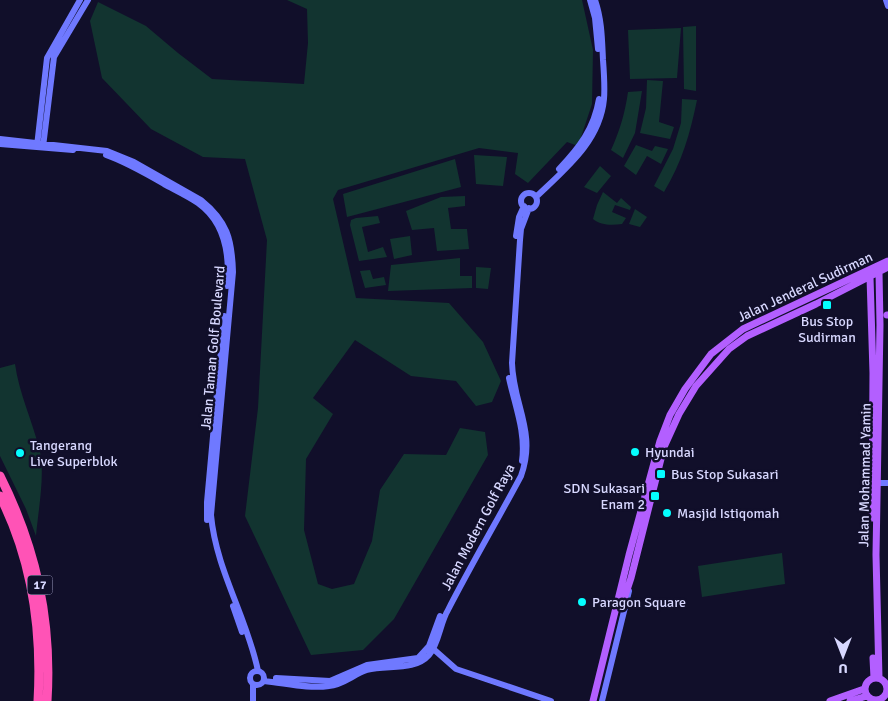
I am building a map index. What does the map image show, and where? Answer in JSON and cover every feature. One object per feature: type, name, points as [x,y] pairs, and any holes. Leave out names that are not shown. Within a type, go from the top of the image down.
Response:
[{"type":"highway","name":"17","points":[[0,476],[22,526],[38,578],[45,611],[48,645],[47,701]]},
{"type":"highway","name":"17","points":[[0,496],[14,528],[25,564],[36,612],[38,701]]},
{"type":"main road","name":"Jalan Jenderal Sudirman","points":[[598,701],[624,598],[628,579],[629,555],[660,441],[670,415],[699,369],[711,354],[743,329],[888,261]]},
{"type":"main road","name":"Jalan Jenderal Sudirman","points":[[592,701],[664,447],[679,414],[696,386],[729,349],[747,336],[888,267]]},
{"type":"main road","name":"Jalan Mohammad Yamin","points":[[879,272],[886,315],[876,483],[876,604],[883,683]]},
{"type":"main road","name":"Jalan Mohammad Yamin","points":[[870,277],[873,402],[871,585],[883,683]]},
{"type":"main road","points":[[871,290],[880,287]]},
{"type":"main road","points":[[872,320],[886,315]]},
{"type":"main road","points":[[830,701],[867,696],[881,700],[886,694],[883,683],[866,684],[867,696]]},
{"type":"main road","points":[[850,701],[867,696]]},
{"type":"street","points":[[40,145],[53,60],[73,20],[80,0]]},
{"type":"street","points":[[73,20],[88,0]]},
{"type":"street","points":[[535,196],[530,193],[524,196],[522,201],[527,207],[534,207],[536,204],[535,196],[584,141],[596,114],[600,86],[596,24],[590,0]]},
{"type":"street","points":[[535,196],[580,154],[591,137],[601,115],[604,85],[602,33],[595,0]]},
{"type":"street","points":[[886,0],[888,6]]},
{"type":"street","points":[[0,139],[40,145]]},
{"type":"street","points":[[0,144],[40,145]]},
{"type":"street","name":"Jalan Taman Golf Boulevard","points":[[40,145],[106,155],[132,166],[198,203],[216,221],[222,232],[228,257],[230,282],[207,514],[212,547],[256,671]]},
{"type":"street","name":"Jalan Modern Golf Raya","points":[[431,647],[447,611],[521,476],[525,465],[528,440],[513,376],[512,363],[520,240],[527,207]]},
{"type":"street","points":[[876,483],[888,483]]},
{"type":"street","name":"Jalan Jenderal Sudirman","points":[[602,701],[628,599],[628,579]]},
{"type":"street","points":[[253,701],[255,685],[264,679],[330,681],[367,665],[418,658],[431,647],[456,669],[551,701]]},
{"type":"street","points":[[257,701],[255,685],[250,678],[256,671],[264,679]]},
{"type":"green space","points":[[287,0],[582,0],[593,50],[592,104],[578,146],[567,142],[528,183],[515,174],[518,153],[479,148],[338,190],[333,199],[356,298],[449,303],[483,342],[501,381],[492,402],[476,406],[456,381],[411,376],[355,340],[313,398],[333,414],[306,459],[304,530],[318,584],[332,589],[354,584],[372,541],[380,490],[404,454],[446,455],[460,428],[485,432],[488,455],[394,619],[363,650],[311,655],[245,516],[258,408],[267,240],[245,159],[203,157],[151,129],[102,78],[90,21],[98,2],[146,26],[212,79],[304,84],[308,43],[307,9]]},
{"type":"green space","points":[[696,26],[696,91],[684,89],[683,27]]},
{"type":"green space","points":[[681,28],[677,78],[630,79],[628,30]]},
{"type":"green space","points":[[647,80],[663,81],[659,122],[674,127],[670,139],[640,133],[646,108]]},
{"type":"green space","points":[[642,91],[635,133],[623,158],[611,150],[622,121],[628,92]]},
{"type":"green space","points":[[682,99],[697,100],[685,148],[664,192],[654,186],[673,149],[681,123]]},
{"type":"green space","points":[[636,145],[652,151],[655,146],[668,149],[661,164],[647,156],[636,175],[624,166]]},
{"type":"green space","points":[[474,155],[507,157],[503,186],[476,184]]},
{"type":"green space","points":[[455,159],[461,187],[347,217],[343,194]]},
{"type":"green space","points":[[600,166],[611,176],[597,193],[584,187]]},
{"type":"green space","points":[[603,192],[617,203],[621,198],[631,207],[630,210],[615,205],[612,212],[626,218],[622,224],[603,224],[593,219]]},
{"type":"green space","points":[[465,196],[465,206],[448,208],[451,229],[467,229],[469,249],[437,251],[434,228],[412,230],[406,211],[441,197]]},
{"type":"green space","points":[[635,209],[647,217],[640,227],[629,224]]},
{"type":"green space","points":[[378,216],[380,223],[362,227],[368,252],[383,247],[387,257],[359,261],[350,225],[351,220]]},
{"type":"green space","points":[[410,236],[412,255],[394,259],[390,239]]},
{"type":"green space","points":[[460,258],[460,276],[472,276],[472,288],[388,291],[391,265]]},
{"type":"green space","points":[[476,267],[491,268],[488,289],[476,288]]},
{"type":"green space","points":[[370,270],[373,279],[384,277],[386,285],[365,288],[360,271]]},
{"type":"green space","name":"Tangerang Live Superblok","points":[[15,364],[19,385],[41,458],[42,480],[36,536],[26,509],[0,456],[0,368]]},
{"type":"green space","points":[[782,553],[785,584],[702,597],[698,566]]},
{"type":"place","name":"Bus Stop Sudirman","points":[[827,305]]},
{"type":"place","name":"Hyundai","points":[[635,452]]},
{"type":"place","name":"Tangerang Live Superblok","points":[[20,453]]},
{"type":"place","name":"Bus Stop Sukasari","points":[[661,474]]},
{"type":"place","name":"SDN Sukasari Enam 2","points":[[655,496]]},
{"type":"place","name":"Masjid Istiqomah","points":[[667,513]]},
{"type":"place","name":"Paragon Square","points":[[582,602]]}]
